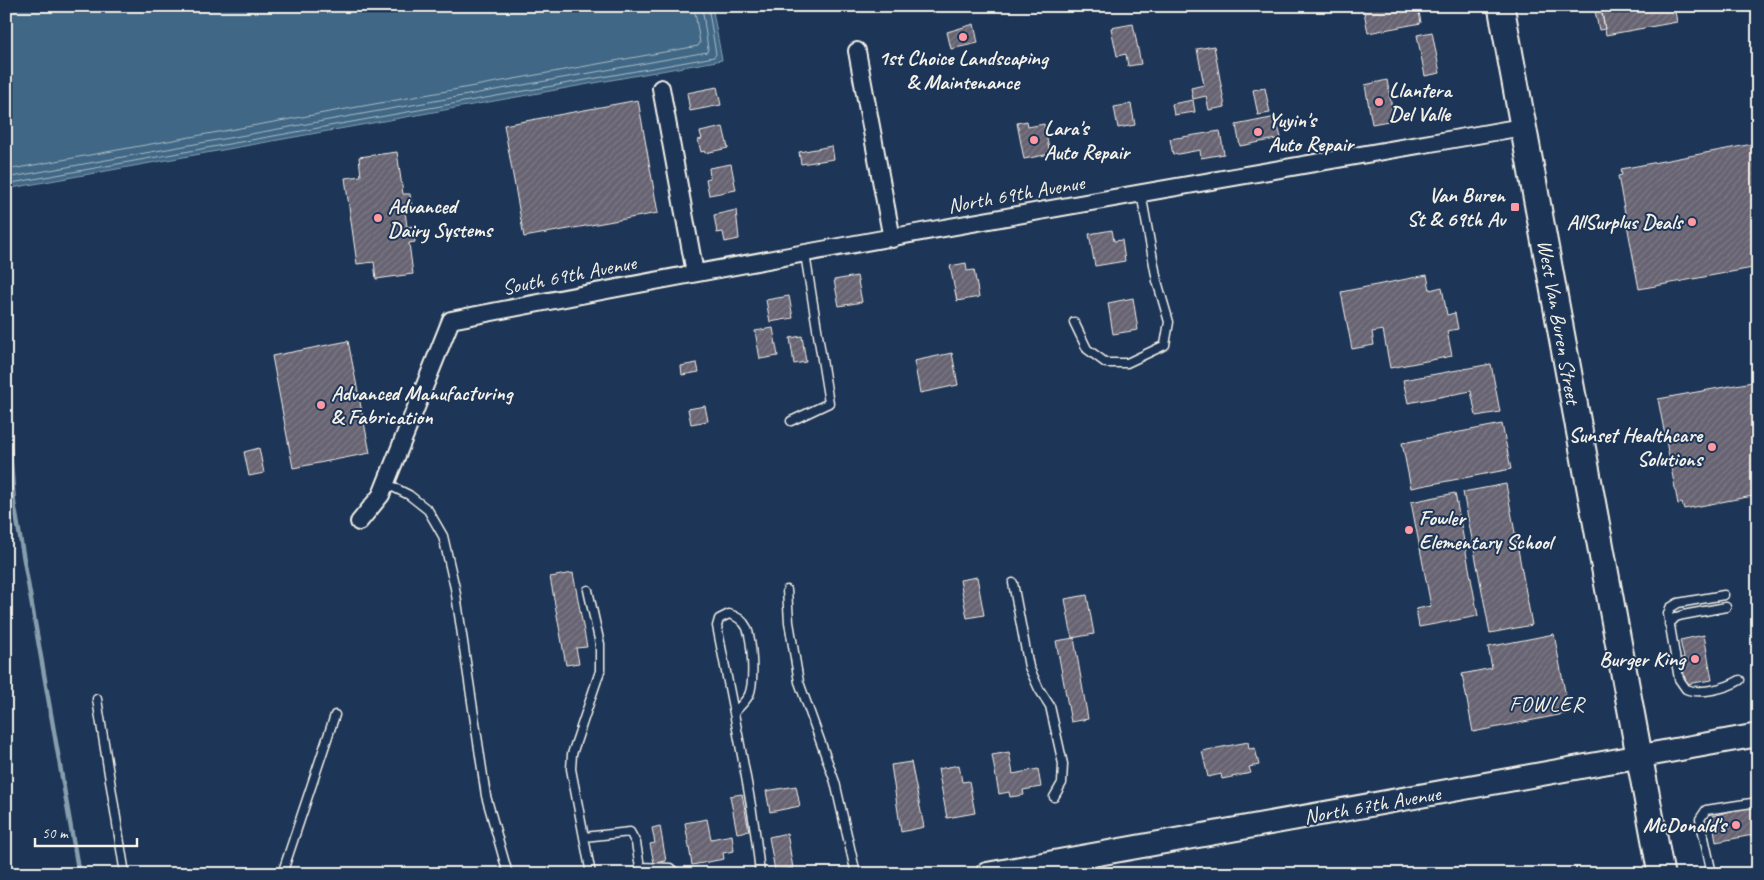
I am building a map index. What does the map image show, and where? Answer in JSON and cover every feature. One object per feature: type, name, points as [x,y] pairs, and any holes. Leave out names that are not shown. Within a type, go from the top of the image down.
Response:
[{"type":"main road","name":"West Van Buren Street","points":[[1501,6],[1661,874]]},
{"type":"main road","name":"North 67th Avenue","points":[[987,874],[1758,735]]},
{"type":"street","points":[[857,51],[892,238]]},
{"type":"street","points":[[661,88],[695,273]]},
{"type":"street","name":"North 69th Avenue","points":[[695,273],[1523,127]]},
{"type":"street","name":"South 69th Avenue","points":[[385,483],[451,320],[695,273]]},
{"type":"street","points":[[359,522],[381,495],[385,483]]},
{"type":"lane","points":[[1074,322],[1087,349],[1106,362],[1127,362],[1165,345],[1169,322],[1157,281],[1141,193]]},
{"type":"lane","points":[[791,421],[829,403],[805,254]]},
{"type":"lane","points":[[385,483],[409,495],[428,510],[444,536],[455,588],[486,796],[508,874]]},
{"type":"lane","points":[[1013,583],[1029,667],[1039,689],[1050,706],[1063,764],[1062,784],[1054,796]]},
{"type":"lane","points":[[588,590],[600,644],[600,671],[572,754],[570,769],[591,874]]},
{"type":"lane","points":[[788,590],[789,622],[799,682],[835,782],[856,874]]},
{"type":"lane","points":[[1724,595],[1674,605],[1668,614],[1679,679],[1686,689],[1700,691],[1732,684],[1740,680]]},
{"type":"lane","points":[[1670,624],[1683,615],[1726,607]]},
{"type":"lane","points":[[734,713],[749,695],[752,677],[750,646],[746,627],[738,616],[729,614],[719,620],[717,626],[734,713],[753,810],[760,874]]},
{"type":"lane","points":[[97,699],[125,874]]},
{"type":"lane","points":[[282,874],[335,715]]},
{"type":"lane","points":[[1712,874],[1700,819],[1702,814],[1706,810],[1758,802]]},
{"type":"lane","points":[[584,837],[630,832],[636,843],[640,867],[670,868],[677,874]]},
{"type":"water","points":[[6,6],[712,6],[722,60],[6,189]]},
{"type":"building","points":[[1363,6],[1418,6],[1421,23],[1368,33]]},
{"type":"building","points":[[1601,6],[1674,6],[1677,22],[1606,35]]},
{"type":"building","points":[[1601,10],[1605,29],[1599,30],[1595,11]]},
{"type":"building","name":"1st Choice Landscaping & Maintenance","points":[[974,24],[978,43],[951,49],[947,32]]},
{"type":"building","points":[[1133,24],[1141,64],[1128,66],[1126,54],[1117,56],[1111,28]]},
{"type":"building","points":[[1432,32],[1440,73],[1425,76],[1417,35]]},
{"type":"building","points":[[1214,46],[1225,107],[1209,110],[1206,96],[1193,99],[1191,88],[1204,85],[1197,49]]},
{"type":"building","name":"Llantera Del Valle","points":[[1387,80],[1394,120],[1372,124],[1365,85]]},
{"type":"building","points":[[717,87],[721,105],[690,111],[687,93]]},
{"type":"building","points":[[1265,88],[1270,113],[1258,115],[1253,90]]},
{"type":"building","points":[[638,100],[658,213],[524,237],[504,125]]},
{"type":"building","points":[[1193,100],[1195,112],[1174,115],[1172,104]]},
{"type":"building","points":[[1131,104],[1135,125],[1118,128],[1114,107]]},
{"type":"building","name":"Yuyin's Auto Repair","points":[[1276,117],[1281,138],[1240,146],[1236,125]]},
{"type":"building","name":"Lara's Auto Repair","points":[[1027,121],[1028,127],[1044,124],[1050,154],[1024,159],[1017,123]]},
{"type":"building","points":[[723,127],[728,148],[705,153],[704,151],[701,152],[698,140],[702,139],[700,132]]},
{"type":"building","points":[[1220,131],[1224,154],[1201,158],[1200,150],[1173,155],[1170,139]]},
{"type":"building","name":"AllSurplus Deals","points":[[1758,143],[1758,267],[1639,289],[1618,176],[1622,175],[1621,169]]},
{"type":"building","points":[[832,146],[834,159],[801,164],[799,152]]},
{"type":"building","name":"Advanced Dairy Systems","points":[[397,152],[403,194],[410,194],[412,210],[405,211],[407,227],[413,226],[415,242],[409,243],[413,274],[376,279],[374,262],[357,264],[345,178],[361,176],[359,157]]},
{"type":"building","points":[[731,164],[736,190],[709,195],[706,179],[710,178],[709,168]]},
{"type":"building","points":[[736,210],[739,239],[725,242],[723,232],[717,233],[714,215]]},
{"type":"building","points":[[1112,230],[1114,241],[1122,240],[1125,261],[1095,266],[1089,234]]},
{"type":"building","points":[[966,263],[967,271],[974,270],[979,297],[957,301],[950,266]]},
{"type":"building","points":[[1427,275],[1430,290],[1442,287],[1447,315],[1455,313],[1458,329],[1447,331],[1452,356],[1390,368],[1383,330],[1372,332],[1374,345],[1352,349],[1341,292]]},
{"type":"building","points":[[857,276],[862,302],[839,306],[834,280]]},
{"type":"building","points":[[789,296],[793,318],[770,322],[766,300]]},
{"type":"building","points":[[1133,298],[1138,330],[1113,334],[1108,303]]},
{"type":"building","points":[[773,328],[778,356],[760,359],[755,331]]},
{"type":"building","points":[[802,336],[806,362],[794,364],[790,338]]},
{"type":"building","name":"Advanced Manufacturing & Fabrication","points":[[348,341],[370,453],[293,468],[272,356]]},
{"type":"building","points":[[952,353],[958,385],[920,393],[914,361]]},
{"type":"building","points":[[697,363],[699,372],[682,375],[681,366]]},
{"type":"building","points":[[1491,364],[1500,412],[1476,416],[1471,391],[1408,403],[1403,380]]},
{"type":"building","name":"Sunset Healthcare Solutions","points":[[1758,381],[1758,495],[1684,509],[1682,503],[1678,504],[1658,399]]},
{"type":"building","points":[[705,406],[708,421],[691,424],[688,409]]},
{"type":"building","points":[[1502,424],[1511,469],[1411,488],[1402,443]]},
{"type":"building","points":[[259,448],[264,473],[249,476],[244,452]]},
{"type":"building","points":[[1506,484],[1532,625],[1490,633],[1463,492]]},
{"type":"building","points":[[1455,493],[1478,616],[1419,627],[1416,609],[1431,606],[1411,502]]},
{"type":"building","points":[[573,573],[587,647],[576,648],[579,663],[566,665],[550,577]]},
{"type":"building","points":[[977,577],[984,615],[967,618],[960,580]]},
{"type":"building","points":[[1087,595],[1094,634],[1072,638],[1065,599]]},
{"type":"building","points":[[1554,634],[1569,713],[1473,732],[1462,674],[1492,668],[1488,647]]},
{"type":"building","name":"Burger King","points":[[1704,635],[1712,680],[1686,684],[1681,658],[1684,658],[1680,640]]},
{"type":"building","points":[[1074,638],[1088,719],[1071,722],[1056,641]]},
{"type":"building","points":[[1248,742],[1249,749],[1255,748],[1259,765],[1249,767],[1251,773],[1222,779],[1221,774],[1208,777],[1202,751]]},
{"type":"building","points":[[1009,752],[1013,774],[1038,769],[1041,787],[1023,790],[1024,795],[1010,797],[1009,792],[999,794],[992,755]]},
{"type":"building","points":[[911,762],[924,827],[901,832],[891,765]]},
{"type":"building","points":[[959,765],[962,782],[969,781],[975,813],[947,818],[938,769]]},
{"type":"building","points":[[796,786],[800,806],[770,812],[766,791]]},
{"type":"building","points":[[742,794],[749,831],[737,833],[730,796]]},
{"type":"building","name":"McDonald's","points":[[1758,804],[1758,834],[1716,842],[1712,816]]},
{"type":"building","points":[[707,819],[711,839],[732,835],[734,851],[723,853],[724,859],[692,865],[685,823]]},
{"type":"building","points":[[660,826],[666,861],[654,863],[650,844],[655,843],[652,828]]},
{"type":"building","points":[[787,833],[793,868],[775,871],[769,837]]},
{"type":"waterway","points":[[6,394],[14,503],[79,874]]},
{"type":"place","name":"1st Choice Landscaping & Maintenance","points":[[963,37]]},
{"type":"place","name":"Llantera Del Valle","points":[[1379,102]]},
{"type":"place","name":"Yuyin's Auto Repair","points":[[1258,132]]},
{"type":"place","name":"Lara's Auto Repair","points":[[1034,140]]},
{"type":"place","name":"Van Buren St & 69th Av","points":[[1515,207]]},
{"type":"place","name":"Advanced Dairy Systems","points":[[378,218]]},
{"type":"place","name":"AllSurplus Deals","points":[[1692,222]]},
{"type":"place","name":"Advanced Manufacturing & Fabrication","points":[[321,405]]},
{"type":"place","name":"Sunset Healthcare Solutions","points":[[1712,447]]},
{"type":"place","name":"Fowler Elementary School","points":[[1409,530]]},
{"type":"place","name":"Burger King","points":[[1695,659]]},
{"type":"place","name":"McDonald's","points":[[1736,825]]},
{"type":"district","name":"FOWLER","points":[[1547,703]]}]
